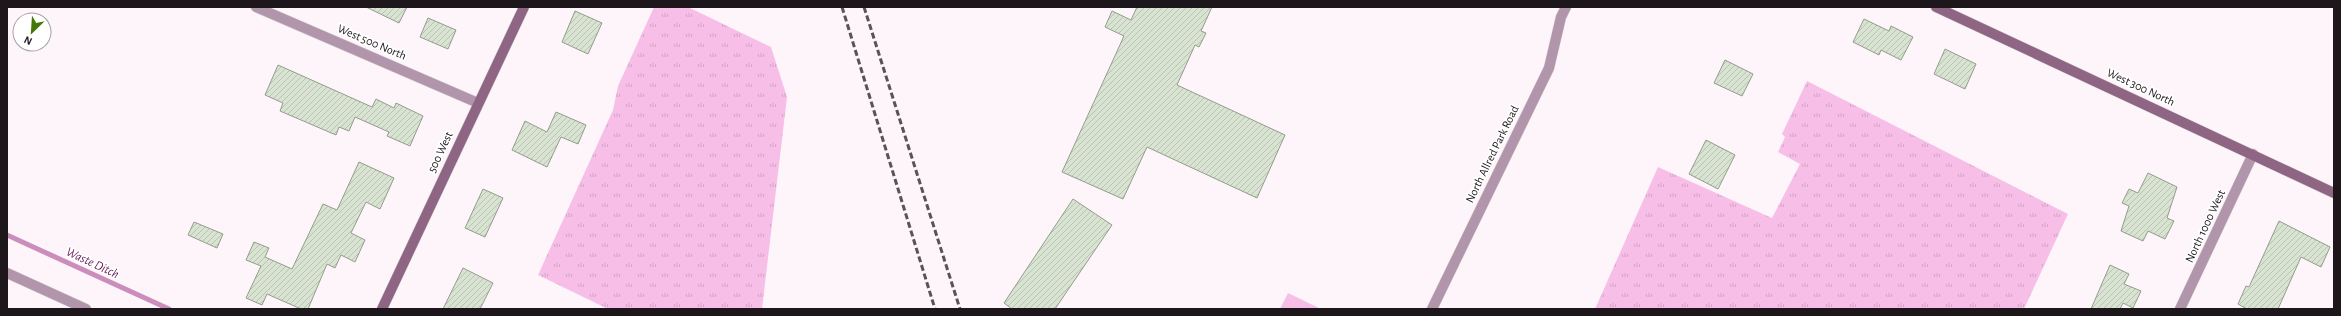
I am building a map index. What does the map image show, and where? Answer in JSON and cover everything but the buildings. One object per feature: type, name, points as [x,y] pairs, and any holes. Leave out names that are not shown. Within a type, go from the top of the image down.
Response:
[{"type":"street","name":"West 500 North","points":[[256,7],[478,102]]},
{"type":"street","name":"500 West","points":[[382,309],[478,102],[524,7]]},
{"type":"street","name":"North Allred Park Road","points":[[1432,309],[1549,68],[1561,17],[1566,7]]},
{"type":"street","name":"West 300 North","points":[[1936,7],[2334,193]]},
{"type":"street","name":"North 1000 West","points":[[2180,309],[2253,154]]},
{"type":"street","points":[[7,273],[86,309]]},
{"type":"green space","points":[[654,7],[688,7],[771,47],[787,97],[762,309],[608,309],[538,275],[613,110],[618,86]]},
{"type":"green space","points":[[1807,81],[2068,214],[2024,309],[1595,309],[1658,167],[1772,218],[1800,164],[1778,152],[1785,137],[1782,134]]},
{"type":"green space","points":[[1288,293],[1321,309],[1280,309]]},
{"type":"waterway","name":"Waste Ditch","points":[[7,235],[169,309]]},
{"type":"railway","points":[[842,7],[935,309]]},
{"type":"railway","points":[[864,7],[960,309]]}]
